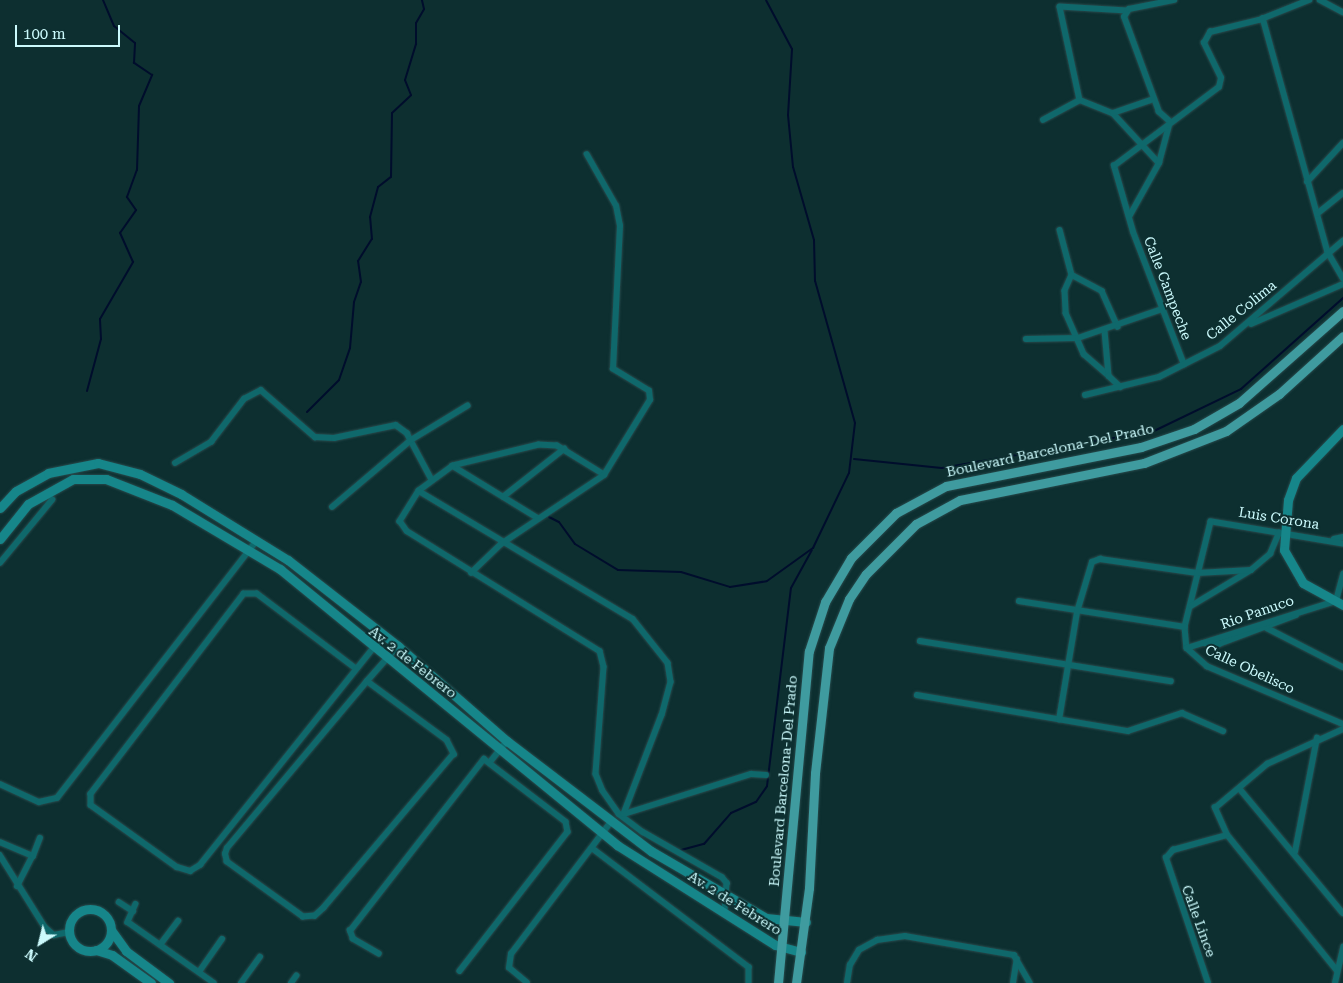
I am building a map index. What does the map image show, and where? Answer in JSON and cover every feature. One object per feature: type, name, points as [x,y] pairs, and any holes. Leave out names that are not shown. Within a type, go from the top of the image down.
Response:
[{"type":"main road","name":"Boulevard Barcelona-Del Prado","points":[[778,983],[809,651],[825,602],[851,558],[896,513],[946,486],[1125,450],[1194,429],[1239,403],[1343,311]]},
{"type":"main road","name":"Boulevard Barcelona-Del Prado","points":[[796,983],[806,922],[829,648],[849,599],[866,574],[916,524],[960,500],[1144,463],[1202,443],[1279,394],[1343,336]]},
{"type":"main road","points":[[1194,429],[1202,443]]},
{"type":"main road","points":[[1339,603],[1303,583],[1291,568],[1284,550],[1283,534],[1288,500],[1296,478],[1343,429]]},
{"type":"main road","name":"Av. 2 de Febrero","points":[[0,508],[16,491],[48,473],[98,463],[140,474],[181,494],[256,541],[398,646],[507,741],[611,822],[727,896],[766,918],[806,922]]},
{"type":"main road","name":"Av. 2 de Febrero","points":[[0,539],[28,504],[45,491],[73,479],[106,479],[172,505],[280,569],[374,650],[603,834],[781,948],[801,952]]},
{"type":"main road","points":[[151,983],[112,955],[77,947],[69,932],[74,916],[88,909],[103,914],[120,945],[140,963],[169,983]]},
{"type":"main road","points":[[96,950],[108,941],[111,930]]},
{"type":"street","points":[[1080,100],[1060,7],[1127,11],[1174,0]]},
{"type":"street","points":[[1142,143],[1221,83],[1204,43],[1207,35],[1263,18],[1309,0]]},
{"type":"street","points":[[1320,0],[1343,12]]},
{"type":"street","points":[[1127,11],[1125,20],[1159,112],[1170,122]]},
{"type":"street","points":[[1263,18],[1328,252],[1343,278]]},
{"type":"street","points":[[1113,113],[1154,99]]},
{"type":"street","points":[[1043,120],[1080,100],[1113,113],[1159,162]]},
{"type":"street","points":[[1129,219],[1159,162],[1170,122]]},
{"type":"street","name":"Calle Campeche","points":[[1142,143],[1114,166],[1129,219],[1184,365]]},
{"type":"street","points":[[1307,182],[1343,143]]},
{"type":"street","points":[[471,573],[501,544],[604,475],[639,423],[649,390],[613,369],[620,226],[616,206],[587,155]]},
{"type":"street","points":[[1317,214],[1343,193]]},
{"type":"street","points":[[1060,230],[1072,275],[1065,291],[1066,313],[1094,366],[1121,387]]},
{"type":"street","name":"Calle Colima","points":[[1085,395],[1121,387],[1184,365],[1243,328],[1343,240]]},
{"type":"street","points":[[1072,275],[1102,291],[1118,327]]},
{"type":"street","points":[[1243,328],[1343,284]]},
{"type":"street","points":[[1026,338],[1078,338],[1118,327],[1162,309]]},
{"type":"street","points":[[1105,331],[1109,376]]},
{"type":"street","points":[[175,463],[212,442],[244,399],[261,390],[315,437],[334,438],[390,423],[411,440],[431,478]]},
{"type":"street","points":[[332,507],[411,440],[467,406]]},
{"type":"street","points":[[604,475],[564,449],[539,445],[453,466],[431,478],[419,490],[403,511],[402,526],[471,573],[600,652],[604,667],[596,774],[603,791],[619,814],[643,832],[722,877],[727,896],[725,913]]},
{"type":"street","points":[[503,497],[564,449]]},
{"type":"street","points":[[453,466],[538,518]]},
{"type":"street","points":[[419,490],[501,544],[633,619],[668,663],[671,682],[662,715],[623,813],[751,774],[766,775]]},
{"type":"street","points":[[0,563],[52,500]]},
{"type":"street","name":"Luis Corona","points":[[1211,522],[1334,540],[1343,544]]},
{"type":"street","name":"Calle Obelisco","points":[[1211,522],[1185,627],[1187,648],[1207,666],[1343,724]]},
{"type":"street","points":[[1191,606],[1251,570],[1270,554],[1283,534]]},
{"type":"street","points":[[1334,540],[1343,537]]},
{"type":"street","points":[[0,784],[39,802],[56,798],[247,549],[256,541]]},
{"type":"street","points":[[1059,720],[1077,612],[1087,569],[1100,559],[1197,573],[1251,570]]},
{"type":"street","points":[[1339,603],[1343,574]]},
{"type":"street","points":[[356,669],[257,594],[244,594],[91,794],[91,805],[177,867],[190,871],[200,865],[384,636]]},
{"type":"street","points":[[1019,602],[1185,627]]},
{"type":"street","name":"Rio Panuco","points":[[1187,648],[1304,609],[1339,603]]},
{"type":"street","points":[[1203,643],[1214,646],[1267,628],[1304,609]]},
{"type":"street","points":[[1267,628],[1343,667]]},
{"type":"street","points":[[920,641],[1171,681]]},
{"type":"street","points":[[367,681],[447,740],[454,754],[324,908],[303,917],[227,862],[225,854],[367,681],[398,646]]},
{"type":"street","points":[[917,695],[1128,731],[1182,713],[1223,730]]},
{"type":"street","points":[[1337,971],[1227,834],[1215,808],[1240,789],[1267,764],[1317,738],[1343,728]]},
{"type":"street","points":[[1295,852],[1317,738]]},
{"type":"street","points":[[490,762],[507,741]]},
{"type":"street","points":[[379,954],[353,939],[350,931],[478,762],[490,762],[566,822],[568,832],[460,971]]},
{"type":"street","points":[[1240,789],[1295,852],[1343,913]]},
{"type":"street","points":[[527,983],[509,968],[512,954],[611,822]]},
{"type":"street","name":"Calle Lince","points":[[1208,983],[1166,868],[1166,858],[1173,850],[1227,834]]},
{"type":"street","points":[[18,886],[40,838]]},
{"type":"street","points":[[0,842],[33,856]]},
{"type":"street","points":[[592,848],[749,967],[748,983]]},
{"type":"street","points":[[0,856],[49,932],[69,932]]},
{"type":"street","points":[[120,902],[132,911]]},
{"type":"street","points":[[136,904],[127,921],[214,983]]},
{"type":"street","points":[[160,945],[178,921]]},
{"type":"street","points":[[847,983],[853,956],[870,943],[890,936],[1009,954],[1017,959],[1030,983]]},
{"type":"street","points":[[199,972],[222,939]]},
{"type":"street","points":[[1335,983],[1343,947]]},
{"type":"street","points":[[241,983],[260,957]]},
{"type":"street","points":[[1013,983],[1017,959]]},
{"type":"street","points":[[135,972],[140,963]]},
{"type":"street","points":[[291,983],[296,976]]},
{"type":"waterway","points":[[87,391],[101,339],[100,319],[133,262],[120,233],[136,210],[127,197],[137,170],[139,106],[152,75],[134,63],[135,43],[114,26],[103,0]]},
{"type":"waterway","points":[[307,412],[339,380],[350,348],[354,302],[361,282],[358,261],[372,239],[370,217],[378,187],[391,177],[392,113],[411,95],[405,80],[416,44],[416,23],[424,9],[422,0]]},
{"type":"waterway","points":[[549,517],[559,522],[575,544],[618,570],[681,572],[730,587],[767,581],[813,548],[849,473],[855,423],[815,281],[814,240],[793,167],[788,115],[792,49],[766,0]]},
{"type":"waterway","points":[[854,459],[942,468],[1154,431],[1241,389],[1343,298]]},
{"type":"waterway","points":[[681,850],[704,844],[731,813],[756,802],[767,786],[791,588],[812,550]]}]
